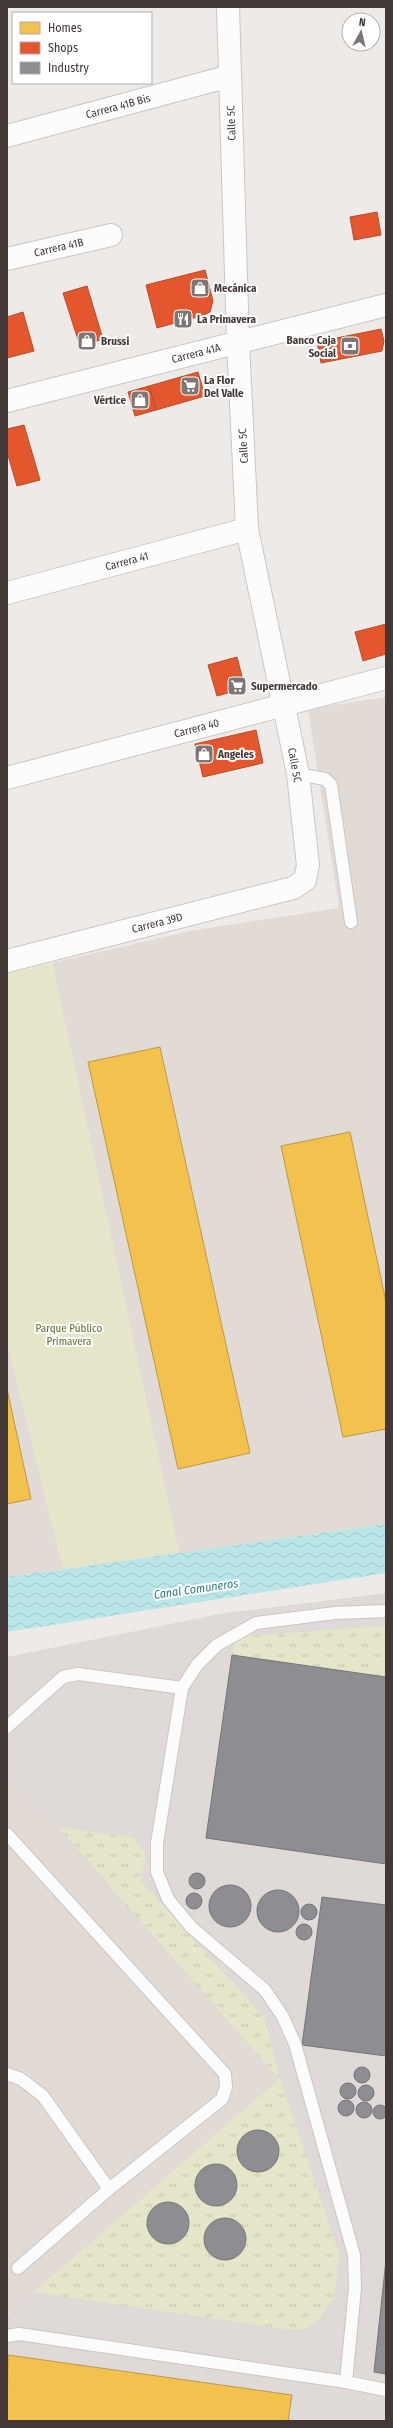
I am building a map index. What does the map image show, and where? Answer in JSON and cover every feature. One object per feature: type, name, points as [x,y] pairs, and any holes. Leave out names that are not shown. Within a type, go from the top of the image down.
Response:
[{"type":"street","name":"Calle 5C","points":[[228,7],[238,342],[247,528],[298,774],[308,865],[305,880]]},
{"type":"street","name":"Carrera 41B Bis","points":[[7,136],[230,76]]},
{"type":"street","name":"Carrera 41B","points":[[7,259],[111,235]]},
{"type":"street","name":"Carrera 41A","points":[[7,401],[386,305]]},
{"type":"street","name":"Carrera 41","points":[[7,593],[247,528]]},
{"type":"street","name":"Carrera 40","points":[[7,778],[386,678]]},
{"type":"street","name":"Carrera 39D","points":[[7,961],[293,888],[305,880]]},
{"type":"lane","points":[[298,774],[325,779],[331,785],[351,922]]},
{"type":"lane","points":[[346,2382],[355,2288],[354,2255],[295,2044],[283,2017],[265,1990],[191,1927],[168,1899],[157,1872],[157,1843],[182,1688],[196,1665],[217,1645],[256,1623],[334,1613],[386,1610]]},
{"type":"lane","points":[[7,1727],[63,1677],[78,1674],[182,1688]]},
{"type":"lane","points":[[7,1834],[225,2074],[226,2087],[222,2099],[109,2189],[18,2268]]},
{"type":"lane","points":[[7,2074],[21,2079],[43,2096],[109,2189]]},
{"type":"lane","points":[[7,2336],[19,2334],[346,2382],[386,2390]]},
{"type":"shaded area","points":[[386,697],[386,1524],[179,1553],[52,963],[190,931],[339,908],[308,709]]},
{"type":"shaded area","points":[[7,1341],[63,1569],[7,1577]]},
{"type":"shaded area","points":[[386,1593],[386,2421],[7,2421],[7,2316],[279,2079],[7,1775],[7,1657],[225,1613]]},
{"type":"shaded area","points":[[7,1772],[280,2079],[9,2314],[7,2311]]},
{"type":"green space","name":"Parque Público Primavera","points":[[52,963],[179,1553],[63,1569],[7,1341],[7,974]]},
{"type":"green space","points":[[386,1626],[386,1677],[232,1655],[235,1637]]},
{"type":"green space","points":[[58,1827],[134,1838],[146,1855],[141,1881],[264,2017],[280,2079],[339,2254],[335,2292],[330,2304],[318,2320],[306,2329],[284,2329],[34,2292],[279,2079]]},
{"type":"water","name":"Canal Comuneros","points":[[386,1524],[386,1573],[7,1632],[7,1577]]},
{"type":"building: Homes","points":[[160,1047],[250,1453],[178,1469],[88,1062]]},
{"type":"building: Homes","points":[[350,1132],[386,1302],[386,1429],[343,1437],[281,1146]]},
{"type":"building: Homes","points":[[7,1389],[31,1499],[7,1504]]},
{"type":"building: Homes","points":[[8,2355],[292,2395],[288,2421],[7,2421]]},
{"type":"building: Shops","points":[[377,212],[381,235],[354,240],[350,217]]},
{"type":"building: Shops","points":[[205,270],[213,301],[210,312],[157,328],[146,285]]},
{"type":"building: Shops","points":[[87,286],[103,339],[80,346],[63,293]]},
{"type":"building: Shops","points":[[23,312],[34,351],[7,358],[7,317]]},
{"type":"building: Shops","name":"Banco Caja Social","points":[[381,329],[384,341],[382,351],[321,363],[317,342]]},
{"type":"building: Shops","points":[[198,372],[205,396],[156,410],[149,386]]},
{"type":"building: Shops","points":[[149,386],[156,410],[135,416],[128,392]]},
{"type":"building: Shops","points":[[24,425],[40,480],[17,486],[7,452],[7,429]]},
{"type":"building: Shops","points":[[386,624],[386,654],[363,661],[355,632]]},
{"type":"building: Shops","points":[[237,657],[245,688],[217,696],[208,665]]},
{"type":"building: Shops","points":[[256,730],[263,763],[203,777],[195,744]]},
{"type":"building: Industry","points":[[232,1655],[386,1677],[386,1864],[206,1838]]},
{"type":"building: Industry","points":[[197,1873],[204,1878],[205,1881],[200,1888],[197,1889],[190,1884],[189,1881],[194,1874]]},
{"type":"building: Industry","points":[[230,1885],[245,1891],[251,1906],[245,1921],[230,1927],[215,1921],[209,1906],[215,1891]]},
{"type":"building: Industry","points":[[278,1890],[293,1896],[299,1911],[293,1926],[278,1932],[263,1926],[257,1911],[263,1896]]},
{"type":"building: Industry","points":[[194,1893],[201,1898],[202,1901],[197,1908],[194,1909],[187,1904],[186,1901],[191,1894]]},
{"type":"building: Industry","points":[[322,1897],[386,1905],[386,2056],[302,2045]]},
{"type":"building: Industry","points":[[309,1904],[316,1909],[317,1912],[312,1919],[309,1920],[302,1915],[301,1912],[306,1905]]},
{"type":"building: Industry","points":[[304,1924],[311,1929],[312,1932],[307,1939],[304,1940],[297,1935],[296,1932],[301,1925]]},
{"type":"building: Industry","points":[[362,2067],[369,2072],[370,2075],[365,2082],[362,2083],[355,2078],[354,2075],[359,2068]]},
{"type":"building: Industry","points":[[348,2083],[355,2088],[356,2091],[351,2098],[348,2099],[341,2094],[340,2091],[345,2084]]},
{"type":"building: Industry","points":[[366,2085],[373,2090],[374,2093],[369,2100],[366,2101],[359,2096],[358,2093],[363,2086]]},
{"type":"building: Industry","points":[[346,2100],[353,2105],[354,2108],[349,2115],[346,2116],[339,2111],[338,2108],[343,2101]]},
{"type":"building: Industry","points":[[364,2102],[371,2107],[372,2110],[367,2117],[364,2118],[357,2113],[356,2110],[361,2103]]},
{"type":"building: Industry","points":[[377,2105],[383,2105],[387,2109],[387,2115],[383,2119],[377,2119],[373,2115],[373,2109]]},
{"type":"building: Industry","points":[[258,2130],[273,2136],[279,2151],[273,2166],[258,2172],[243,2166],[237,2151],[243,2136]]},
{"type":"building: Industry","points":[[216,2164],[231,2170],[237,2185],[231,2200],[216,2206],[201,2200],[195,2185],[201,2170]]},
{"type":"building: Industry","points":[[168,2202],[183,2208],[189,2223],[183,2238],[168,2244],[153,2238],[147,2223],[153,2208]]},
{"type":"building: Industry","points":[[225,2218],[240,2224],[246,2239],[240,2254],[225,2260],[210,2254],[204,2239],[210,2224]]},
{"type":"building: Industry","points":[[386,2260],[386,2374],[374,2372]]},
{"type":"place","name":"Mecánica","points":[[200,288]]},
{"type":"place","name":"La Primavera","points":[[183,319]]},
{"type":"place","name":"Brussi","points":[[87,341]]},
{"type":"place","name":"Banco Caja Social","points":[[350,346]]},
{"type":"place","name":"La Flor Del Valle","points":[[190,386]]},
{"type":"place","name":"Vértice","points":[[140,400]]},
{"type":"place","name":"Supermercado","points":[[237,686]]},
{"type":"place","name":"Angeles","points":[[204,754]]}]
